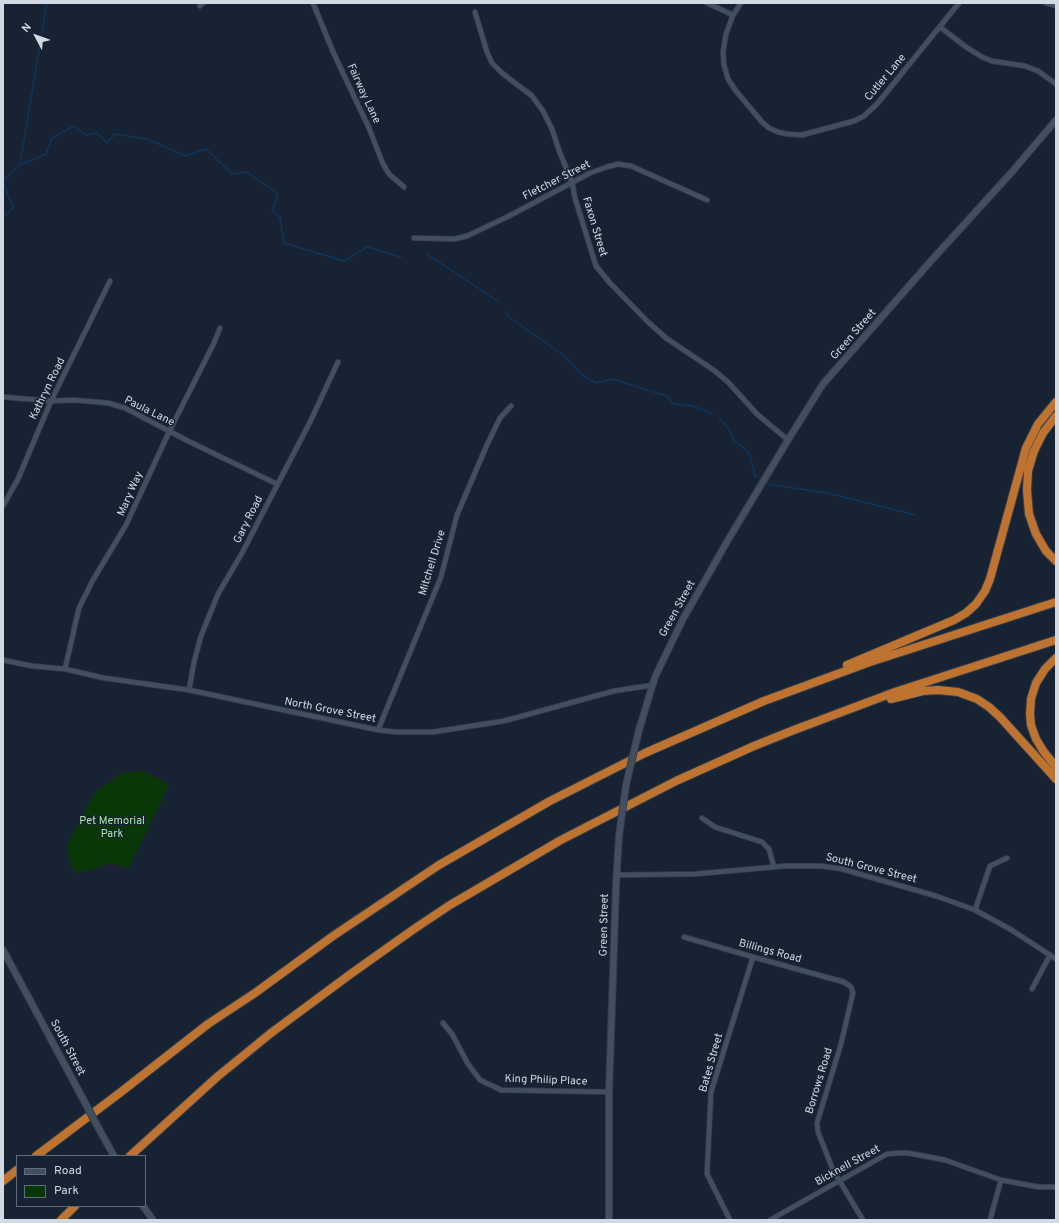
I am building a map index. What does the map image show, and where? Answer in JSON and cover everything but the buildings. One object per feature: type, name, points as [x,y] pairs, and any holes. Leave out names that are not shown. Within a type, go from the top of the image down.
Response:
[{"type":"highway","points":[[37,1155],[208,1024],[255,993],[333,936],[445,862],[513,822],[607,771],[701,727],[954,620],[966,613],[976,604],[985,591],[990,579],[1026,448],[1038,424],[1056,402]]},
{"type":"highway","points":[[1056,416],[1043,433],[1034,451],[1028,471],[1026,490],[1029,514],[1036,534],[1046,551],[1056,561]]},
{"type":"highway","points":[[784,693],[862,664],[1056,602]]},
{"type":"highway","points":[[131,1155],[217,1077],[271,1033],[352,973],[414,929],[456,902],[555,843],[644,797],[748,749],[834,714],[915,685],[1056,640]]},
{"type":"highway","points":[[1056,658],[1045,669],[1036,683],[1031,699],[1030,714],[1031,726],[1036,739],[1056,767]]},
{"type":"highway","points":[[834,714],[923,691],[943,690],[958,692],[977,699],[993,710],[1056,779]]},
{"type":"highway","points":[[3,1181],[16,1171]]},
{"type":"highway","points":[[61,1220],[74,1207]]},
{"type":"main road","name":"Green Street","points":[[609,1220],[609,1092],[616,875],[619,836],[626,785],[639,730],[653,685],[683,619],[788,440],[824,384],[930,262],[1011,174],[1056,120]]},
{"type":"main road","name":"South Street","points":[[3,950],[113,1155]]},
{"type":"main road","points":[[144,1207],[153,1220]]},
{"type":"street","name":"Fairway Lane","points":[[313,3],[334,54],[369,128],[383,164],[389,174],[404,186]]},
{"type":"street","points":[[707,3],[733,15]]},
{"type":"street","name":"Cutler Lane","points":[[741,3],[733,15],[726,34],[723,52],[724,65],[728,79],[736,91],[763,123],[769,128],[787,134],[802,134],[854,121],[864,116],[877,104],[959,3]]},
{"type":"street","points":[[1046,3],[1056,6]]},
{"type":"street","name":"Faxon Street","points":[[475,12],[487,52],[492,63],[502,73],[532,96],[543,111],[552,129],[572,182],[575,198],[596,266],[610,283],[648,322],[666,338],[728,382],[757,414],[788,440]]},
{"type":"street","points":[[940,27],[982,57],[992,61],[1025,66],[1038,72],[1056,84]]},
{"type":"street","name":"Fletcher Street","points":[[414,238],[454,239],[467,236],[509,216],[590,173],[607,166],[618,164],[631,166],[707,200]]},
{"type":"street","name":"Kathryn Road","points":[[3,506],[18,479],[51,401],[110,281]]},
{"type":"street","name":"Mary Way","points":[[65,669],[79,608],[93,580],[126,525],[169,432],[214,343],[220,328]]},
{"type":"street","name":"Gary Road","points":[[189,690],[200,636],[218,594],[242,553],[310,422],[338,362]]},
{"type":"street","name":"Paula Lane","points":[[3,397],[51,401],[74,400],[108,403],[125,408],[169,432],[277,484]]},
{"type":"street","name":"Mitchell Drive","points":[[378,730],[441,577],[457,515],[500,418],[511,406]]},
{"type":"street","name":"North Grove Street","points":[[3,660],[32,666],[65,669],[104,678],[189,690],[378,730],[396,732],[432,732],[454,730],[504,721],[614,691],[653,685]]},
{"type":"street","points":[[702,818],[715,827],[762,842],[769,849],[774,867]]},
{"type":"street","points":[[975,910],[990,866],[1007,858]]},
{"type":"street","name":"South Grove Street","points":[[616,875],[694,874],[774,867],[821,866],[842,870],[936,896],[975,910],[1010,929],[1056,959]]},
{"type":"street","name":"Billings Road","points":[[684,937],[844,982],[851,987]]},
{"type":"street","points":[[1032,989],[1050,955]]},
{"type":"street","name":"Bates Street","points":[[730,1220],[707,1174],[711,1092],[753,957]]},
{"type":"street","name":"Borrows Road","points":[[851,987],[853,993],[843,1037],[817,1123],[818,1132],[833,1170],[863,1220]]},
{"type":"street","name":"King Philip Place","points":[[443,1023],[452,1034],[468,1064],[480,1080],[501,1090],[609,1092]]},
{"type":"street","name":"Bicknell Street","points":[[770,1220],[887,1154],[908,1153],[945,1160],[1001,1180],[1039,1187],[1056,1187]]},
{"type":"street","points":[[990,1220],[1001,1180]]},
{"type":"green space","name":"Pet Memorial Park","points":[[143,771],[169,785],[129,868],[109,863],[95,869],[74,873],[66,847],[95,792],[122,773]]},
{"type":"waterway","points":[[3,180],[20,165],[47,3]]},
{"type":"waterway","points":[[20,165],[46,154],[52,138],[74,126],[86,135],[97,133],[107,143],[115,134],[147,139],[186,156],[206,149],[232,174],[247,172],[278,194],[272,211],[280,217],[284,243],[344,261],[367,247],[401,257]]},
{"type":"waterway","points":[[3,181],[13,208],[3,217]]},
{"type":"waterway","points":[[427,254],[499,302]]},
{"type":"waterway","points":[[506,312],[509,317],[563,355],[582,375],[596,383],[612,379],[667,396],[673,404],[692,406],[712,413]]},
{"type":"waterway","points":[[719,418],[729,429],[733,440],[742,446],[750,455],[755,476],[758,476]]},
{"type":"waterway","points":[[767,484],[827,493],[915,515]]}]
